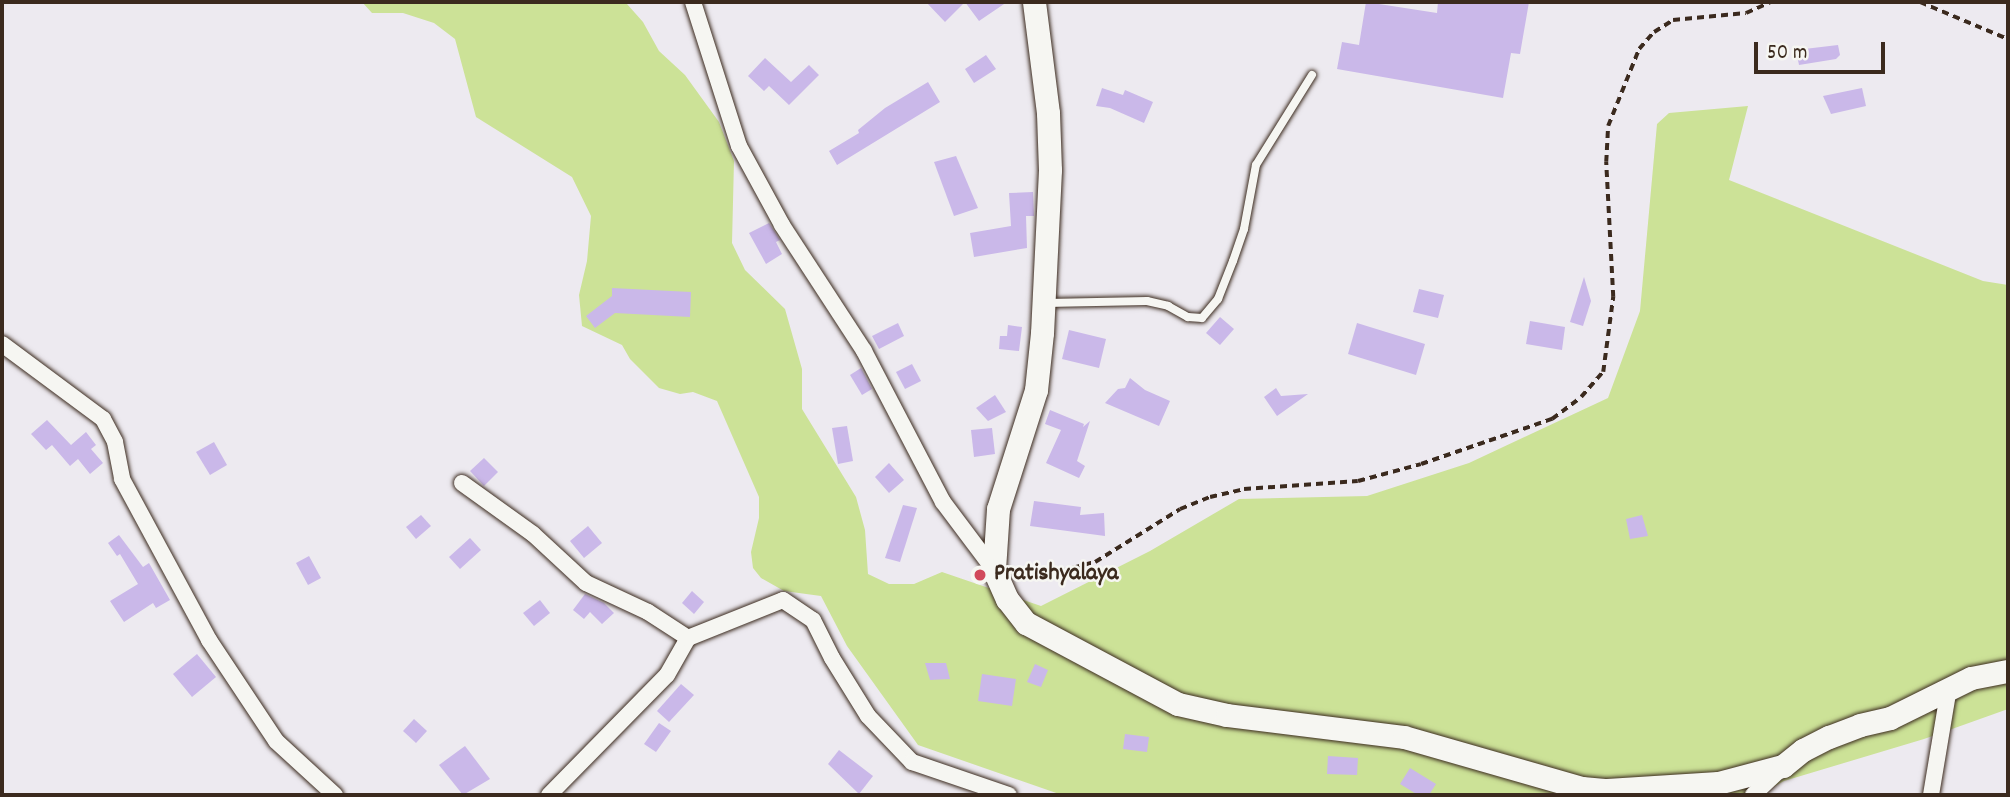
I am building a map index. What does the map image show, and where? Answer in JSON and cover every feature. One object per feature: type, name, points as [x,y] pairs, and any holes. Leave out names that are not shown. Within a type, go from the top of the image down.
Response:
[{"type":"main road","points":[[1034,2],[1048,113],[1050,158],[1043,303],[1036,390],[998,509],[996,574],[1026,624],[1178,704],[1227,715],[1404,737],[1582,788],[1608,790],[1718,783],[1783,766],[1803,750],[1821,741],[1860,725],[1890,718],[1970,678],[2008,671]]},
{"type":"street","points":[[693,2],[745,157],[782,225],[864,351],[943,502],[996,574]]},
{"type":"street","points":[[2,344],[103,419],[115,442],[126,489],[209,640],[276,741],[335,795]]},
{"type":"street","points":[[462,483],[533,534],[586,583],[648,612],[688,638]]},
{"type":"street","points":[[550,795],[667,675],[688,638],[783,600],[813,620],[831,658],[867,716],[912,762],[1009,795]]},
{"type":"street","points":[[1931,795],[1949,688]]},
{"type":"street","points":[[1753,795],[1783,766]]},
{"type":"lane","points":[[1043,303],[1147,301],[1168,306],[1188,317],[1202,318],[1218,299],[1233,261],[1244,229],[1256,165],[1312,75]]},
{"type":"path","points":[[996,574],[1061,571],[1095,562],[1180,509],[1210,497],[1244,489],[1358,481],[1421,464],[1552,419],[1580,397],[1603,372],[1613,298],[1606,162],[1608,126],[1639,50],[1654,32],[1672,20],[1746,13],[1771,2]]},
{"type":"path","points":[[1920,2],[2008,39]]},
{"type":"green space","points":[[362,2],[627,4],[643,22],[659,51],[685,75],[719,122],[734,161],[732,243],[745,270],[785,309],[802,369],[802,409],[856,497],[865,530],[868,574],[889,584],[914,584],[942,572],[1041,606],[1150,551],[1239,499],[1367,496],[1469,463],[1608,398],[1640,311],[1657,124],[1669,113],[1748,106],[1729,180],[1983,281],[2008,285],[2008,709],[1924,739],[1784,781],[1759,795],[1062,795],[918,745],[847,646],[821,596],[784,591],[761,578],[753,568],[751,552],[759,518],[759,497],[717,401],[693,392],[680,394],[659,388],[630,359],[622,345],[582,326],[579,295],[587,261],[591,216],[572,177],[476,117],[455,39],[434,23],[403,13],[372,13]]},
{"type":"building","points":[[926,2],[965,2],[945,22]]},
{"type":"building","points":[[965,2],[1007,2],[979,21]]},
{"type":"building","points":[[1366,2],[1437,13],[1438,2],[1529,2],[1520,54],[1511,53],[1503,98],[1337,69],[1342,42],[1359,45]]},
{"type":"building","points":[[1838,45],[1840,55],[1836,59],[1799,65],[1796,50]]},
{"type":"building","points":[[986,55],[996,69],[974,83],[965,69]]},
{"type":"building","points":[[765,58],[791,82],[809,65],[819,75],[789,105],[769,86],[764,91],[748,76]]},
{"type":"building","points":[[928,82],[940,102],[837,165],[829,151],[859,133],[858,130],[885,108]]},
{"type":"building","points":[[1102,88],[1123,95],[1125,90],[1153,102],[1144,123],[1110,108],[1096,106]]},
{"type":"building","points":[[1862,88],[1866,106],[1831,114],[1823,96]]},
{"type":"building","points":[[956,156],[978,208],[954,216],[934,162]]},
{"type":"building","points":[[1033,192],[1034,216],[1026,216],[1027,248],[974,257],[970,233],[1011,226],[1009,193]]},
{"type":"building","points":[[769,223],[780,240],[776,242],[782,254],[766,264],[749,233]]},
{"type":"building","points":[[1584,277],[1591,301],[1583,326],[1570,322]]},
{"type":"building","points":[[612,288],[691,292],[690,317],[615,313],[595,328],[586,316],[612,296]]},
{"type":"building","points":[[1419,289],[1444,295],[1438,318],[1413,312]]},
{"type":"building","points":[[1220,317],[1234,329],[1220,345],[1206,333]]},
{"type":"building","points":[[1530,321],[1565,327],[1562,350],[1526,344]]},
{"type":"building","points":[[898,323],[904,336],[879,349],[872,336]]},
{"type":"building","points":[[1357,323],[1425,344],[1416,375],[1348,354]]},
{"type":"building","points":[[1008,325],[1022,327],[1019,351],[999,349],[1000,336],[1007,336]]},
{"type":"building","points":[[1069,330],[1106,339],[1099,368],[1062,359]]},
{"type":"building","points":[[912,364],[921,381],[905,389],[896,372]]},
{"type":"building","points":[[861,368],[872,389],[862,395],[850,375]]},
{"type":"building","points":[[1130,378],[1145,390],[1170,401],[1159,426],[1105,403],[1118,389],[1125,388]]},
{"type":"building","points":[[1276,388],[1281,396],[1308,394],[1277,416],[1264,397]]},
{"type":"building","points":[[995,395],[1006,412],[988,421],[976,408]]},
{"type":"building","points":[[1050,410],[1084,424],[1083,427],[1090,421],[1077,461],[1085,466],[1079,478],[1046,463],[1061,430],[1045,424]]},
{"type":"building","points":[[47,420],[71,445],[86,432],[96,445],[91,449],[103,463],[90,474],[78,459],[70,466],[52,445],[46,450],[31,434]]},
{"type":"building","points":[[847,426],[853,461],[838,464],[832,428]]},
{"type":"building","points":[[992,428],[995,454],[974,457],[971,430]]},
{"type":"building","points":[[214,442],[227,465],[210,475],[196,452]]},
{"type":"building","points":[[484,458],[498,472],[484,486],[470,471]]},
{"type":"building","points":[[889,463],[904,480],[889,493],[875,477]]},
{"type":"building","points":[[1034,501],[1081,507],[1080,515],[1104,513],[1105,536],[1030,526]]},
{"type":"building","points":[[903,505],[917,508],[900,562],[885,558]]},
{"type":"building","points":[[421,515],[431,526],[416,539],[406,527]]},
{"type":"building","points":[[1642,515],[1648,536],[1630,539],[1626,519]]},
{"type":"building","points":[[588,526],[602,543],[584,558],[570,541]]},
{"type":"building","points":[[119,535],[143,567],[149,563],[170,600],[156,608],[153,603],[124,622],[110,601],[138,584],[120,554],[117,556],[108,543]]},
{"type":"building","points":[[470,538],[481,550],[460,569],[449,557]]},
{"type":"building","points":[[309,556],[321,578],[308,585],[296,563]]},
{"type":"building","points":[[692,591],[704,602],[694,614],[682,603]]},
{"type":"building","points":[[585,594],[604,603],[614,613],[602,624],[590,612],[584,619],[573,610]]},
{"type":"building","points":[[540,600],[550,613],[534,626],[523,613]]},
{"type":"building","points":[[197,654],[216,677],[192,697],[173,674]]},
{"type":"building","points":[[925,663],[946,663],[950,679],[930,680]]},
{"type":"building","points":[[1035,664],[1048,670],[1041,687],[1027,682]]},
{"type":"building","points":[[982,674],[1016,679],[1012,706],[978,701]]},
{"type":"building","points":[[681,684],[694,695],[669,722],[657,711]]},
{"type":"building","points":[[414,719],[427,731],[416,743],[403,731]]},
{"type":"building","points":[[659,723],[671,731],[656,752],[644,744]]},
{"type":"building","points":[[1125,734],[1149,737],[1147,752],[1123,749]]},
{"type":"building","points":[[465,746],[490,779],[463,795],[439,765]]},
{"type":"building","points":[[839,750],[873,776],[859,794],[828,764]]},
{"type":"building","points":[[1328,756],[1358,758],[1357,775],[1327,774]]},
{"type":"building","points":[[1410,768],[1436,784],[1429,795],[1418,795],[1400,784]]},
{"type":"place","name":"Pratishyalaya","points":[[980,575]]}]
